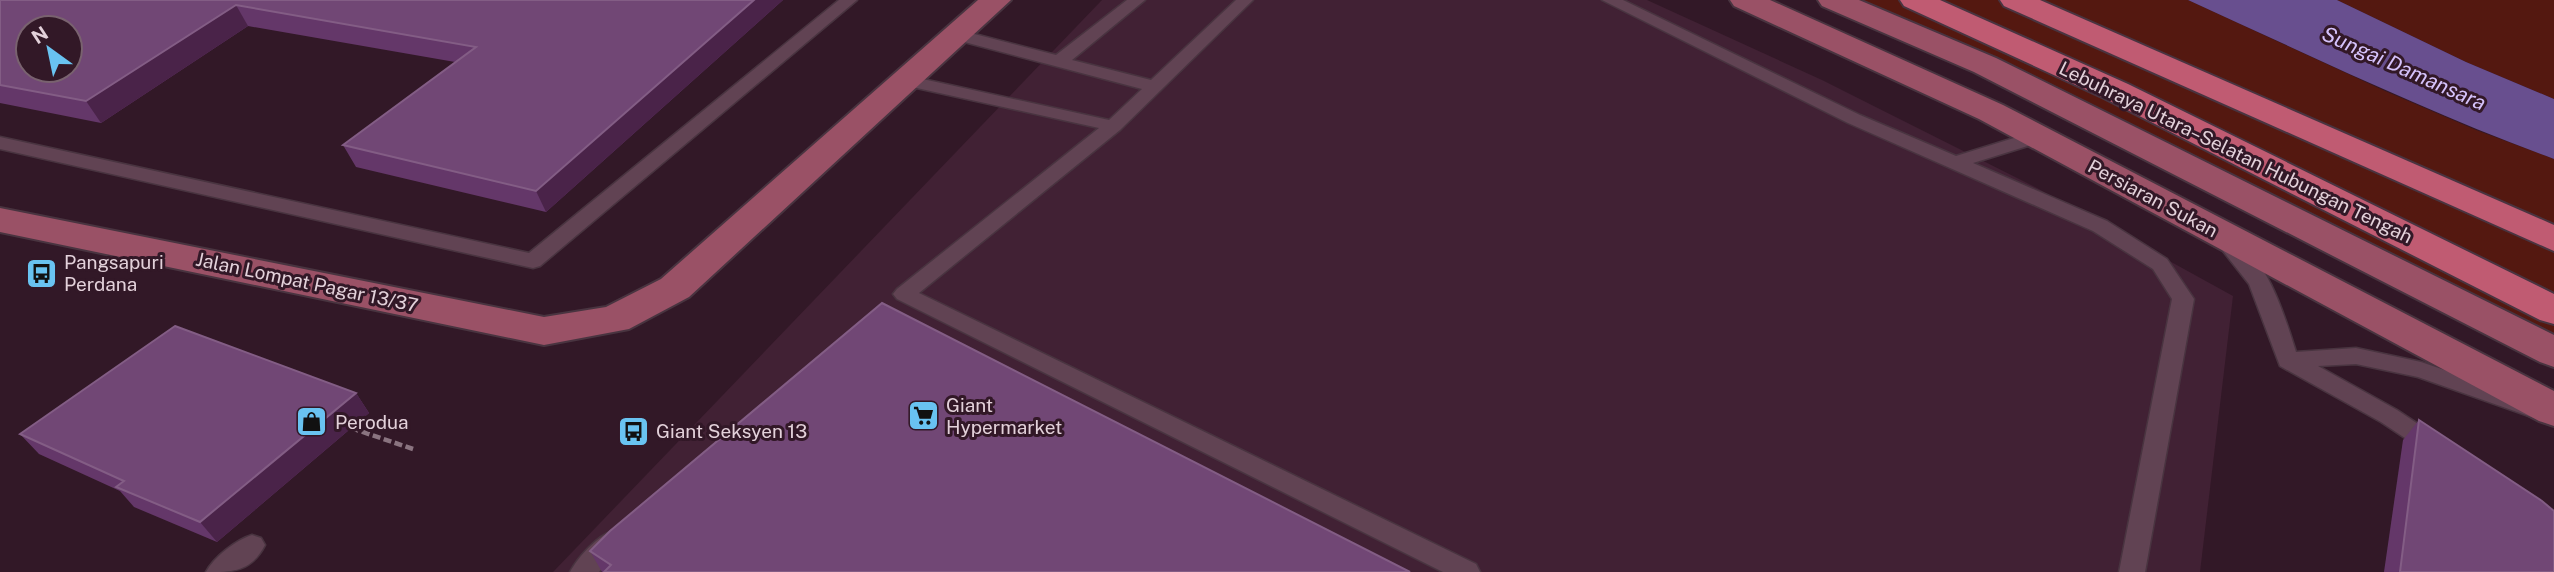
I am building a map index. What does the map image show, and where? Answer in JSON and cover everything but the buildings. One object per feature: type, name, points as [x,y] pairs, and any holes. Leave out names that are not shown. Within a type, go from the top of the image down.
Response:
[{"type":"highway","name":"Lebuhraya Utara–Selatan Hubungan Tengah","points":[[1915,0],[2116,91],[2554,310]]},
{"type":"highway","points":[[2015,0],[2554,239]]},
{"type":"main road","name":"Jalan Lompat Pagar 13/37","points":[[0,219],[544,331],[615,319],[675,288],[909,81],[996,0]]},
{"type":"main road","name":"Persiaran Sukan","points":[[1745,0],[1991,112],[2554,410]]},
{"type":"main road","points":[[1833,0],[1985,65],[2554,352]]},
{"type":"lane","points":[[0,143],[533,261],[849,0]]},
{"type":"lane","points":[[1060,61],[1137,0]]},
{"type":"lane","points":[[883,312],[1114,126],[1245,0]]},
{"type":"lane","points":[[1610,0],[1854,119],[2100,226],[2160,264],[2183,299],[2132,572]]},
{"type":"lane","points":[[959,34],[1155,87]]},
{"type":"lane","points":[[909,81],[1114,126]]},
{"type":"lane","points":[[1954,163],[2037,137]]},
{"type":"lane","points":[[2201,224],[2244,258],[2263,287],[2288,360],[2389,416],[2455,460]]},
{"type":"lane","points":[[904,294],[1467,572]]},
{"type":"lane","points":[[2288,360],[2356,356],[2421,370],[2554,416]]},
{"type":"lane","points":[[583,572],[626,528]]},
{"type":"lane","points":[[219,572],[252,545]]},
{"type":"path","points":[[351,428],[416,450]]},
{"type":"shaded area","points":[[1102,0],[1647,0],[1822,80],[2037,188],[2233,296],[2200,572],[553,572]]},
{"type":"shaded area","points":[[1850,0],[2188,0],[2385,91],[2476,130],[2554,159],[2554,364]]},
{"type":"shaded area","points":[[2337,0],[2554,0],[2554,99],[2466,62]]},
{"type":"water","name":"Sungai Damansara","points":[[2188,0],[2337,0],[2466,62],[2554,99],[2554,159],[2415,103]]},
{"type":"place","name":"Pangsapuri Perdana","points":[[41,273]]},
{"type":"place","name":"Giant Hypermarket","points":[[923,416]]},
{"type":"place","name":"Perodua","points":[[312,422]]},
{"type":"place","name":"Giant Seksyen 13","points":[[633,431]]}]
